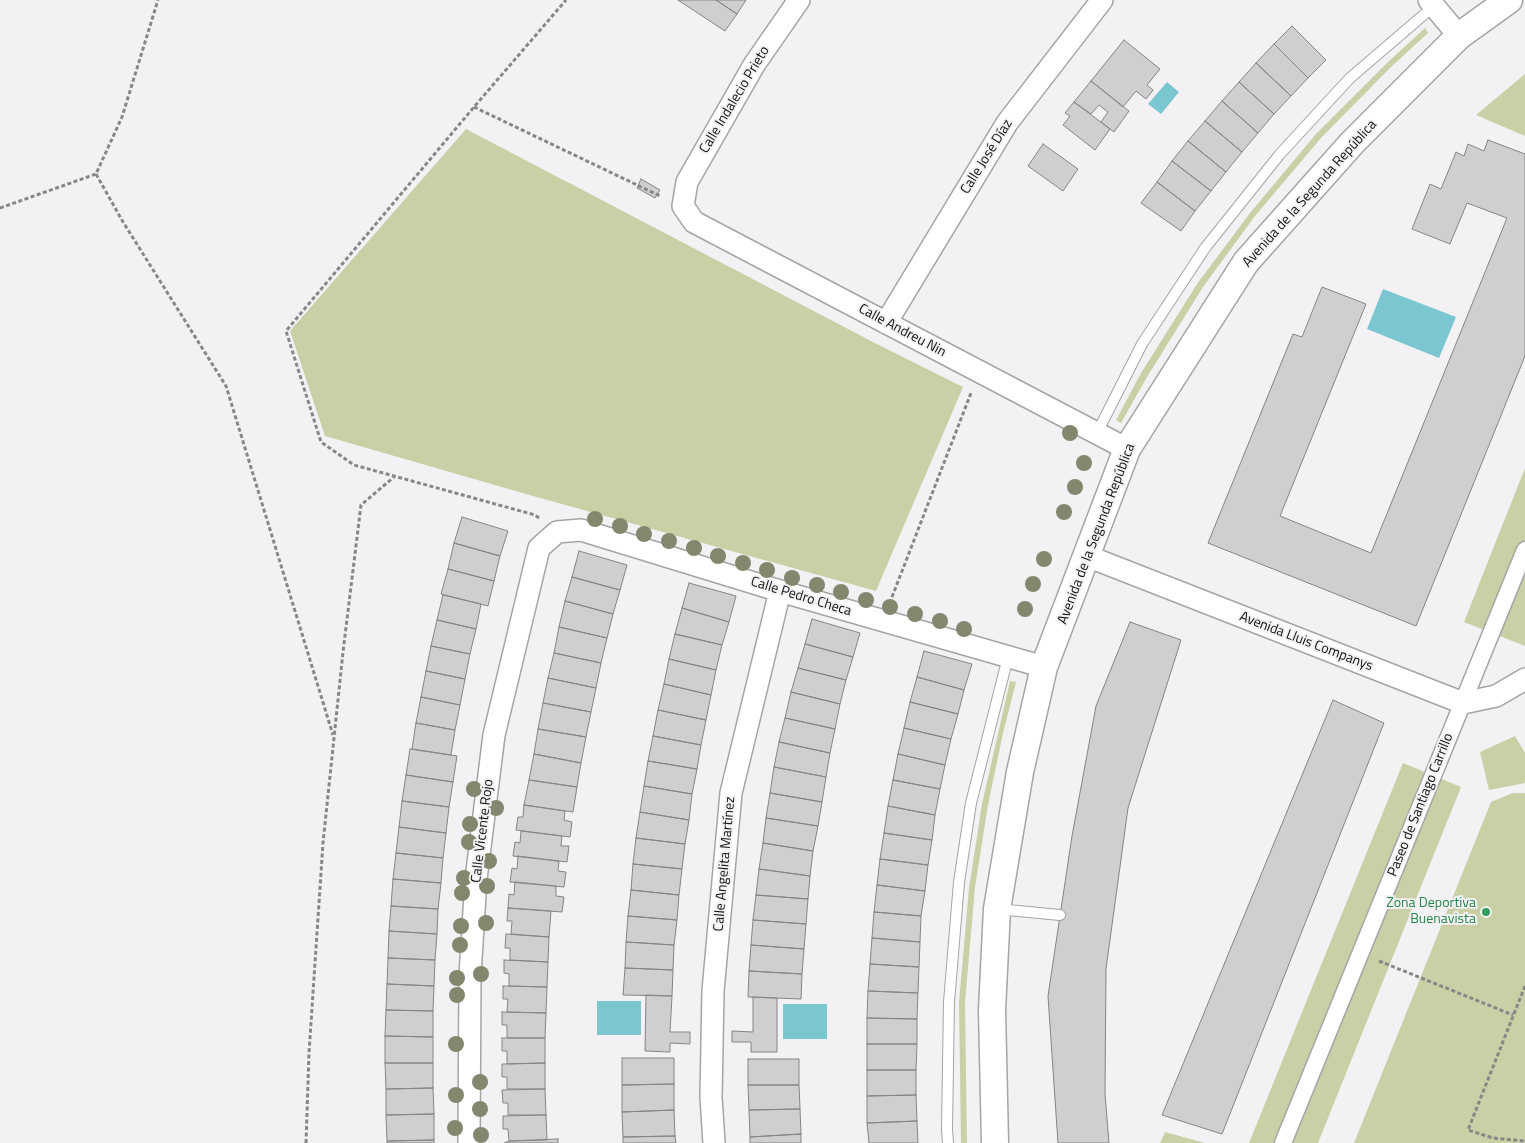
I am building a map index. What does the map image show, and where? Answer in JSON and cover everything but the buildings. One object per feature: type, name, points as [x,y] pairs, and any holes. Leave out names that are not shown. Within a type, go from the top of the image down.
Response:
[{"type":"street","name":"Calle Indalecio Prieto","points":[[683,206],[687,182],[754,65],[799,0]]},
{"type":"street","name":"Calle José Díaz","points":[[886,323],[1007,123],[1102,0]]},
{"type":"street","name":"Avenida de la Segunda República","points":[[995,1143],[992,1010],[997,909],[1020,772],[1044,667],[1127,449],[1246,262],[1352,143],[1459,36],[1509,0]]},
{"type":"street","points":[[1431,3],[1459,36]]},
{"type":"street","name":"Calle Andreu Nin","points":[[683,206],[694,222],[1127,449]]},
{"type":"street","name":"Calle Pedro Checa","points":[[557,532],[581,530],[780,591],[1044,667]]},
{"type":"street","name":"Calle Vicente Rojo","points":[[469,1143],[470,975],[476,879],[494,735],[539,548],[557,532]]},
{"type":"street","name":"Paseo de Santiago Carrillo","points":[[1283,1143],[1525,550]]},
{"type":"street","name":"Avenida Lluis Companys","points":[[1087,556],[1463,703]]},
{"type":"street","name":"Calle Angelita Martínez","points":[[714,1143],[711,1097],[713,991],[731,793],[780,591]]},
{"type":"street","points":[[1463,703],[1496,696],[1525,679]]},
{"type":"lane","points":[[1097,433],[1142,344],[1205,248],[1280,154],[1350,78],[1431,3]]},
{"type":"lane","points":[[948,1143],[949,1002],[959,882],[971,803],[1008,657]]},
{"type":"lane","points":[[997,909],[1060,915]]},
{"type":"path","points":[[0,208],[96,174],[122,117],[158,0]]},
{"type":"path","points":[[557,532],[535,515],[354,465],[321,442],[286,331],[566,0]]},
{"type":"path","points":[[474,107],[683,206]]},
{"type":"path","points":[[96,174],[123,222],[226,386],[334,738]]},
{"type":"path","points":[[883,621],[980,372]]},
{"type":"path","points":[[306,1143],[309,1053],[322,862],[342,652],[361,505],[394,476]]},
{"type":"path","points":[[1360,953],[1513,1015]]},
{"type":"path","points":[[1525,986],[1468,1130],[1493,1138],[1525,1141]]},
{"type":"green space","points":[[1425,28],[1428,33],[1391,67],[1321,138],[1255,216],[1203,287],[1121,423],[1116,420],[1141,373],[1197,284],[1250,213],[1316,134]]},
{"type":"green space","points":[[1525,74],[1525,136],[1476,115]]},
{"type":"green space","points":[[466,129],[871,341],[963,387],[876,591],[325,436],[290,331]]},
{"type":"green space","points":[[1525,468],[1525,646],[1464,622]]},
{"type":"green space","points":[[1010,681],[1016,682],[988,805],[975,887],[965,1002],[967,1143],[961,1143],[959,1002],[969,888],[982,804]]},
{"type":"green space","points":[[1515,736],[1525,753],[1525,783],[1489,790],[1480,752]]},
{"type":"green space","points":[[1403,763],[1461,787],[1318,1143],[1249,1143]]},
{"type":"green space","name":"Zona Deportiva Buenavista","points":[[1513,793],[1525,793],[1525,1143],[1354,1143],[1491,802]]},
{"type":"green space","points":[[1165,1132],[1205,1143],[1160,1143]]},
{"type":"water","points":[[1167,82],[1179,92],[1161,114],[1148,104]]},
{"type":"water","points":[[1383,289],[1456,317],[1439,358],[1367,329]]},
{"type":"water","points":[[597,1001],[641,1001],[641,1035],[597,1035]]},
{"type":"water","points":[[783,1004],[827,1004],[827,1039],[783,1039]]},
{"type":"place","name":"Zona Deportiva Buenavista","points":[[1486,912]]}]
